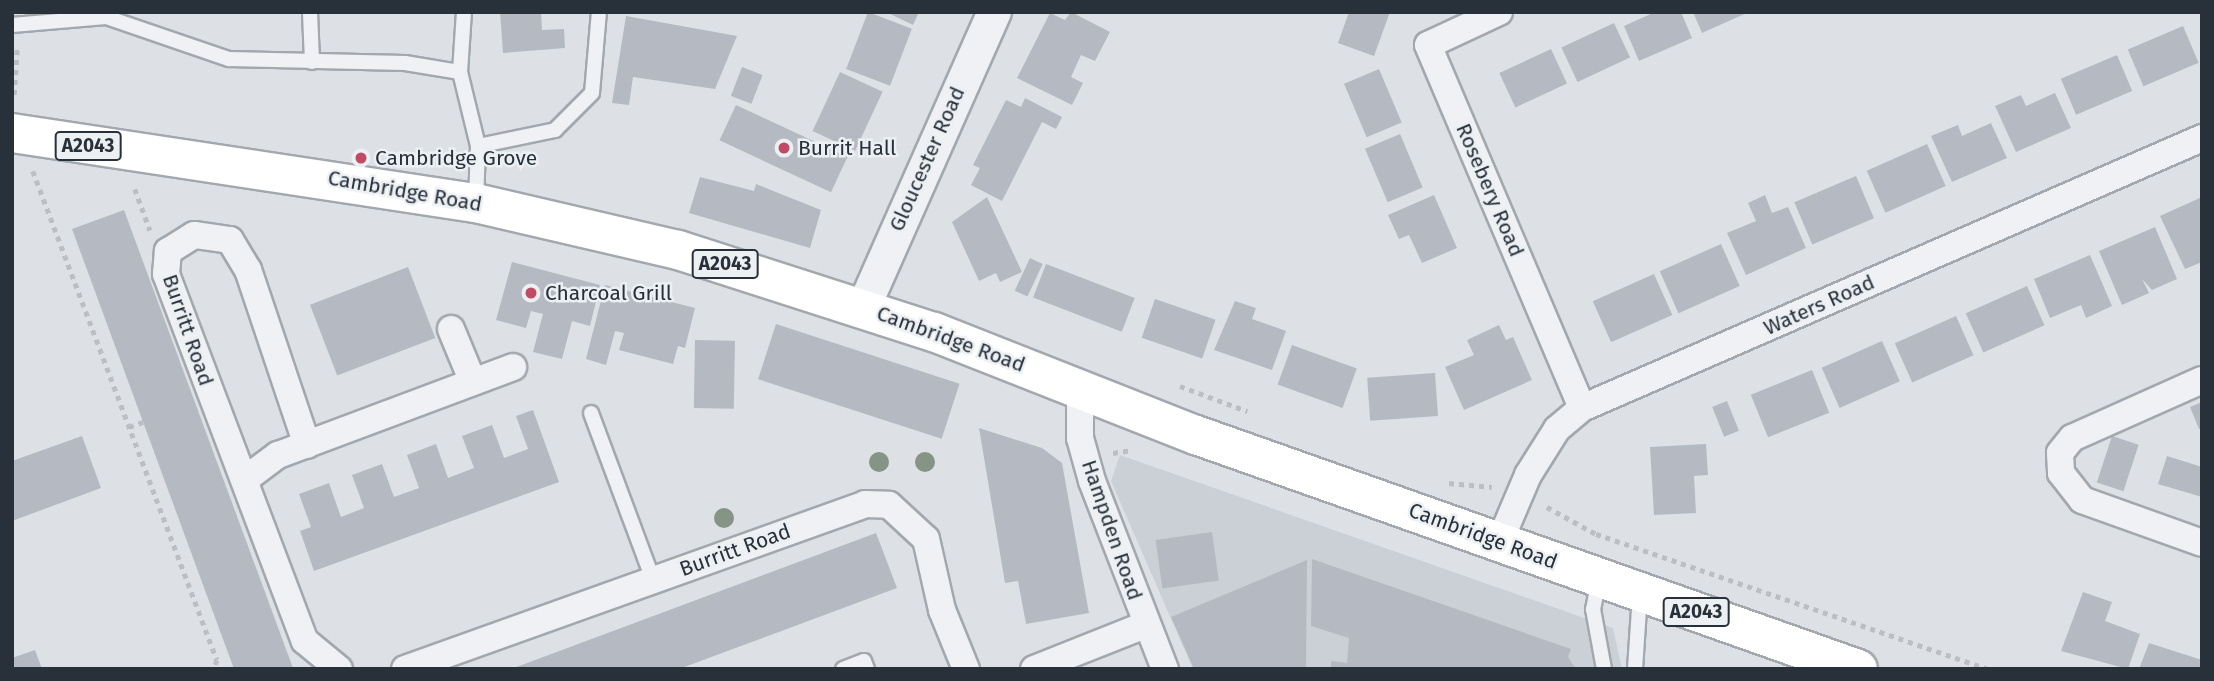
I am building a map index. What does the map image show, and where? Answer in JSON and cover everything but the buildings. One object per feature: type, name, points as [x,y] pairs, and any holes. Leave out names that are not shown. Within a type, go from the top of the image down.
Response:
[{"type":"main road","name":"Cambridge Road","points":[[12,132],[476,203],[678,250],[863,307],[1500,541],[1858,669]]},
{"type":"street","name":"Gloucester Road","points":[[863,307],[995,12]]},
{"type":"street","name":"Rosebery Road","points":[[1499,12],[1428,44],[1582,408]]},
{"type":"street","name":"Waters Road","points":[[1500,541],[1528,475],[1557,429],[1582,408],[2202,138]]},
{"type":"street","name":"Burritt Road","points":[[307,445],[248,270],[230,240],[194,235],[168,251],[166,274],[231,453],[247,478],[305,641],[339,669]]},
{"type":"street","points":[[451,329],[473,382]]},
{"type":"street","points":[[247,478],[278,455],[513,367]]},
{"type":"street","points":[[2202,380],[2072,438],[2060,453],[2061,473],[2082,500],[2202,543]]},
{"type":"street","name":"Hampden Road","points":[[1080,388],[1080,438],[1145,625],[1165,669]]},
{"type":"street","name":"Burritt Road","points":[[405,669],[864,504],[889,505],[926,539],[942,610],[966,669]]},
{"type":"street","points":[[1034,669],[1145,625]]},
{"type":"lane","points":[[310,12],[312,62]]},
{"type":"lane","points":[[464,12],[460,72],[478,146],[476,203]]},
{"type":"lane","points":[[478,146],[555,130],[593,93],[599,12]]},
{"type":"lane","points":[[15,30],[106,15],[229,59],[405,62],[460,72]]},
{"type":"lane","points":[[592,413],[653,580]]},
{"type":"lane","points":[[1600,577],[1593,609],[1604,669]]},
{"type":"lane","points":[[1635,669],[1641,592]]},
{"type":"lane","points":[[843,669],[864,661],[867,669]]},
{"type":"path","points":[[14,95],[15,30]]},
{"type":"path","points":[[31,165],[217,660],[214,669]]},
{"type":"path","points":[[129,427],[143,422]]},
{"type":"path","points":[[1654,553],[1988,669]]},
{"type":"path","points":[[768,669],[777,669]]},
{"type":"shaded area","points":[[1120,455],[1613,628],[1622,669],[1193,669],[1111,481]]},
{"type":"place","name":"Burrit Hall","points":[[784,148]]},
{"type":"place","name":"Cambridge Grove","points":[[361,158]]},
{"type":"place","name":"Charcoal Grill","points":[[531,293]]}]
